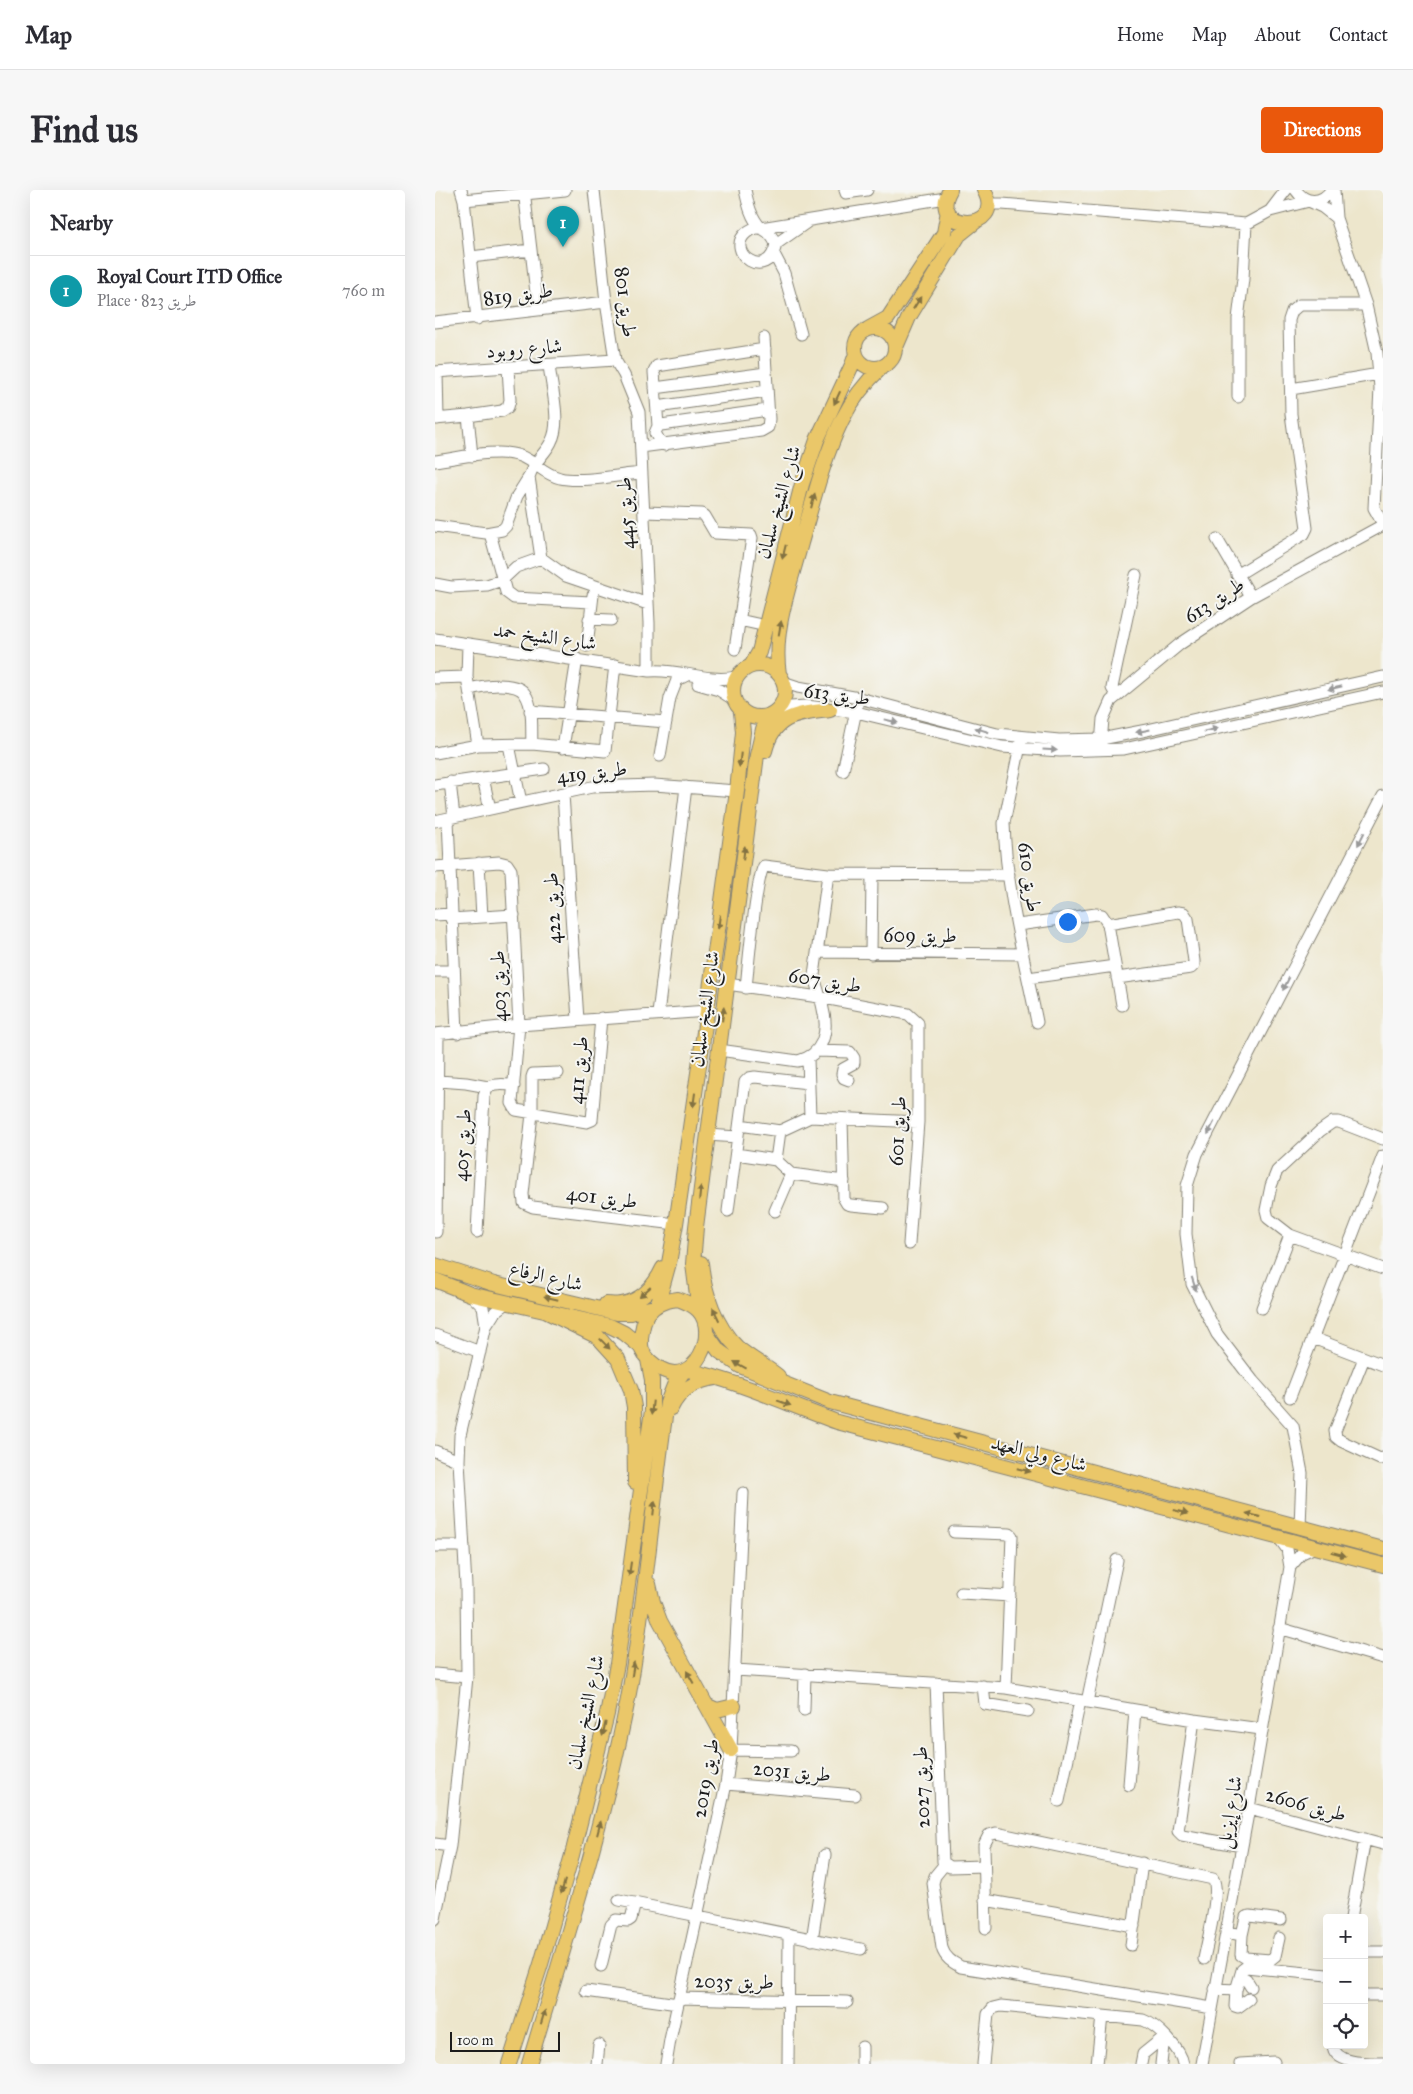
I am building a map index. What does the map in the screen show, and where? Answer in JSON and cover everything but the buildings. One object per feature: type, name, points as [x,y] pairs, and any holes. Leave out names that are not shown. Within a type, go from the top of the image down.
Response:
[{"type":"main road","points":[[948,201],[945,232],[888,318],[868,329],[856,341],[855,354],[865,366],[873,369],[881,368],[892,361],[909,317],[959,235],[987,210],[989,196]]},
{"type":"main road","points":[[948,201],[952,217],[965,223],[979,219]]},
{"type":"main road","points":[[868,329],[876,328],[890,333],[896,347]]},
{"type":"main road","name":"شارع الشيخ سلمان","points":[[751,666],[759,652],[801,484],[817,440],[852,365],[855,354]]},
{"type":"main road","name":"شارع الشيخ سلمان","points":[[781,678],[777,660],[779,629],[818,482],[830,446],[843,419],[862,388],[881,368]]},
{"type":"main road","points":[[766,666],[774,668],[781,678],[783,699],[773,714],[760,718],[751,717],[741,712],[733,699],[733,687],[736,677],[745,668],[766,666]]},
{"type":"main road","points":[[754,776],[763,760],[768,740],[782,722],[801,713],[831,710]]},
{"type":"main road","name":"شارع الشيخ سلمان","points":[[654,1306],[671,1252],[676,1224],[737,791],[743,732],[741,712]]},
{"type":"main road","name":"شارع الشيخ سلمان","points":[[699,1310],[693,1264],[707,1135],[754,776],[763,729],[773,714]]},
{"type":"main road","points":[[696,1227],[702,1275],[707,1292],[727,1335],[750,1358],[801,1392]]},
{"type":"main road","points":[[595,1306],[621,1304],[641,1297],[658,1279],[671,1252]]},
{"type":"main road","name":"شارع الرفاع","points":[[435,1264],[494,1284],[624,1314],[654,1306]]},
{"type":"main road","name":"شارع الرفاع","points":[[435,1280],[470,1294],[610,1326],[624,1333],[641,1347]]},
{"type":"main road","points":[[678,1299],[689,1303],[699,1310],[706,1333],[702,1352],[697,1362],[686,1371],[669,1373],[648,1360],[641,1347],[642,1328],[654,1306],[666,1300],[678,1299]]},
{"type":"main road","points":[[547,1312],[598,1337],[618,1359],[625,1374],[634,1407],[635,1528]]},
{"type":"main road","name":"شارع ولي العهد","points":[[706,1333],[719,1351],[740,1366],[830,1402],[1383,1549]]},
{"type":"main road","name":"شارع الشيخ سلمان","points":[[509,2064],[541,1964],[569,1865],[607,1714],[617,1664],[653,1400],[648,1360]]},
{"type":"main road","name":"شارع الشيخ سلمان","points":[[529,2064],[590,1862],[609,1789],[634,1666],[661,1442],[669,1396],[675,1383],[686,1371]]},
{"type":"main road","name":"شارع ولي العهد","points":[[686,1371],[729,1380],[776,1400],[837,1422],[1383,1565]]},
{"type":"main road","points":[[661,1442],[672,1406],[679,1394],[689,1385],[702,1380],[715,1378],[729,1380]]},
{"type":"main road","points":[[1296,1542],[1300,1527]]},
{"type":"main road","points":[[647,1567],[653,1602],[660,1621],[731,1750]]},
{"type":"main road","points":[[706,1705],[723,1710],[734,1706]]},
{"type":"street","points":[[477,318],[462,195],[565,190]]},
{"type":"street","name":"طريق 801","points":[[594,190],[605,302],[615,360]]},
{"type":"street","points":[[745,190],[749,209],[755,222],[771,234],[801,334]]},
{"type":"street","points":[[851,214],[845,192],[867,190]]},
{"type":"street","points":[[1270,211],[1286,190]]},
{"type":"street","points":[[1296,190],[1300,196],[1322,207],[1336,218]]},
{"type":"street","points":[[989,196],[1246,224],[1270,211],[1321,199],[1333,190]]},
{"type":"street","points":[[1333,190],[1336,218],[1366,305],[1377,353],[1380,388],[1374,508],[1383,525]]},
{"type":"street","points":[[524,192],[538,310]]},
{"type":"street","points":[[809,221],[775,249],[767,261],[758,264],[748,261],[742,254],[740,244],[743,235],[751,229],[809,221],[927,200],[948,201]]},
{"type":"street","points":[[1238,397],[1238,319],[1243,279],[1246,224]]},
{"type":"street","points":[[471,257],[530,250]]},
{"type":"street","name":"طريق 819","points":[[435,322],[605,302]]},
{"type":"street","points":[[1237,575],[1304,534],[1307,528],[1291,414],[1289,320],[1292,310],[1299,305],[1366,305]]},
{"type":"street","points":[[641,447],[665,445],[761,431],[768,427],[765,344],[657,366],[654,372],[658,426],[655,433],[665,445]]},
{"type":"street","name":"شارع روبود","points":[[436,372],[615,360]]},
{"type":"street","name":"طريق 445","points":[[615,360],[624,375],[639,412],[648,604],[649,671]]},
{"type":"street","points":[[435,526],[490,533],[502,530],[506,526],[517,496],[529,477],[533,464],[552,441],[556,428],[549,365]]},
{"type":"street","points":[[436,372],[436,419],[468,416],[502,410],[508,407],[510,400],[508,368]]},
{"type":"street","points":[[655,388],[766,373]]},
{"type":"street","points":[[1291,389],[1379,374]]},
{"type":"street","points":[[657,407],[767,391]]},
{"type":"street","points":[[658,426],[768,410]]},
{"type":"street","points":[[468,416],[472,456]]},
{"type":"street","points":[[435,461],[505,454],[520,456],[549,474],[561,478],[584,479],[641,473]]},
{"type":"street","points":[[529,477],[541,558],[566,576],[648,604]]},
{"type":"street","points":[[517,496],[529,497],[534,502]]},
{"type":"street","points":[[644,512],[702,514],[715,533],[751,535],[735,649]]},
{"type":"street","name":"طريق 613","points":[[1102,751],[1101,726],[1105,713],[1116,695],[1180,644],[1251,597],[1383,525]]},
{"type":"street","points":[[490,533],[506,592],[513,598],[591,602]]},
{"type":"street","points":[[1217,539],[1251,597]]},
{"type":"street","points":[[435,584],[451,587],[487,585],[502,580],[516,567],[541,558]]},
{"type":"street","points":[[1116,695],[1112,688],[1136,575]]},
{"type":"street","points":[[587,646],[594,586]]},
{"type":"street","points":[[589,619],[611,620]]},
{"type":"street","points":[[739,620],[766,626]]},
{"type":"street","name":"شارع الشيخ حمد","points":[[435,639],[615,664],[649,671],[661,670],[726,693],[733,699]]},
{"type":"street","points":[[467,644],[468,683],[478,745]]},
{"type":"street","points":[[563,748],[577,659]]},
{"type":"street","points":[[435,753],[478,745],[509,744],[532,744],[605,751],[615,664]]},
{"type":"street","name":"شارع الشيخ حمد","points":[[682,678],[718,680],[736,677]]},
{"type":"street","name":"طريق 613","points":[[781,678],[798,687],[859,698],[997,734],[1059,740],[1101,739],[1383,677]]},
{"type":"street","points":[[435,678],[499,685],[523,690],[531,711],[532,744]]},
{"type":"street","points":[[660,756],[670,698],[682,678]]},
{"type":"street","name":"طريق 613","points":[[773,714],[791,708],[806,706],[856,712],[983,743],[1060,751],[1102,751],[1134,746],[1383,692]]},
{"type":"street","points":[[843,771],[859,698]]},
{"type":"street","points":[[531,711],[666,722]]},
{"type":"street","name":"طريق 610","points":[[1022,737],[1004,823],[1009,875],[1037,1022]]},
{"type":"street","points":[[509,744],[521,802]]},
{"type":"street","points":[[435,784],[544,769]]},
{"type":"street","points":[[483,778],[490,809]]},
{"type":"street","points":[[450,782],[451,917],[457,1032]]},
{"type":"street","name":"طريق 419","points":[[435,822],[592,788],[619,786],[686,787],[737,791]]},
{"type":"street","points":[[658,1014],[686,787]]},
{"type":"street","name":"طريق 422","points":[[563,794],[578,1020]]},
{"type":"street","points":[[1300,1527],[1302,1473],[1293,1426],[1253,1381],[1217,1334],[1192,1284],[1186,1234],[1187,1186],[1197,1154],[1383,796]]},
{"type":"street","points":[[435,867],[479,863],[482,917]]},
{"type":"street","name":"طريق 403","points":[[479,863],[507,864],[511,870],[519,1025],[513,1107],[516,1110],[532,1114]]},
{"type":"street","points":[[746,988],[759,888],[764,866],[828,874],[1009,875]]},
{"type":"street","points":[[810,1117],[808,1083],[813,1055],[821,1046],[825,1023],[814,975],[828,874]]},
{"type":"street","points":[[871,954],[872,875]]},
{"type":"street","points":[[740,884],[759,888]]},
{"type":"street","points":[[1108,924],[1178,912],[1184,913],[1188,919],[1195,960],[1191,968],[1117,978]]},
{"type":"street","points":[[1018,925],[1096,914],[1102,915],[1108,924],[1122,1005]]},
{"type":"street","points":[[435,915],[482,917],[514,915]]},
{"type":"street","name":"طريق 609","points":[[818,952],[1023,954]]},
{"type":"street","points":[[731,960],[749,963]]},
{"type":"street","points":[[1028,978],[1115,966]]},
{"type":"street","points":[[435,971],[453,971]]},
{"type":"street","name":"طريق 607","points":[[727,984],[819,997],[908,1014],[916,1019]]},
{"type":"street","name":"طريق 411","points":[[437,1034],[519,1025],[707,1010]]},
{"type":"street","name":"طريق 411","points":[[532,1114],[587,1122],[592,1120],[601,1018]]},
{"type":"street","name":"طريق 601","points":[[909,1244],[918,1122],[918,1022],[916,1019]]},
{"type":"street","points":[[436,1232],[437,1099],[439,1081],[437,1034]]},
{"type":"street","points":[[719,1050],[798,1061],[813,1055],[850,1052],[854,1062],[843,1069],[842,1074],[844,1078],[849,1080]]},
{"type":"street","points":[[532,1114],[530,1090],[533,1074],[558,1073]]},
{"type":"street","points":[[728,1211],[745,1082],[749,1078],[808,1083]]},
{"type":"street","points":[[439,1081],[488,1087]]},
{"type":"street","name":"طريق 405","points":[[477,1232],[484,1096],[488,1087],[505,1084],[514,1086]]},
{"type":"street","name":"طريق 401","points":[[532,1114],[523,1194],[525,1203],[533,1207],[676,1224]]},
{"type":"street","points":[[740,1125],[780,1131],[810,1117],[918,1122]]},
{"type":"street","points":[[842,1119],[843,1199],[847,1204],[883,1208]]},
{"type":"street","points":[[1383,1139],[1339,1122],[1333,1122],[1320,1131],[1277,1170],[1271,1186],[1266,1210],[1268,1218],[1290,1235],[1383,1269]]},
{"type":"street","points":[[776,1160],[780,1131]]},
{"type":"street","points":[[707,1135],[739,1137]]},
{"type":"street","points":[[736,1154],[776,1160],[791,1174],[844,1181]]},
{"type":"street","points":[[1290,1397],[1379,1177],[1383,1156]]},
{"type":"street","points":[[775,1211],[791,1174]]},
{"type":"street","points":[[1262,1308],[1290,1235]]},
{"type":"street","points":[[470,1294],[483,1307],[486,1326]]},
{"type":"street","points":[[435,1919],[450,1846],[467,1677],[466,1586],[459,1461],[460,1435],[486,1326],[495,1312],[507,1303]]},
{"type":"street","points":[[435,1336],[480,1352]]},
{"type":"street","points":[[1313,1338],[1383,1365]]},
{"type":"street","points":[[1364,1358],[1335,1431],[1341,1441],[1380,1459],[1383,1458]]},
{"type":"street","points":[[435,1451],[459,1461]]},
{"type":"street","name":"طريق 2019","points":[[666,2064],[696,1916],[726,1784],[731,1750],[743,1493]]},
{"type":"street","points":[[954,1532],[1011,1534],[1007,1688]]},
{"type":"street","name":"شارع إيزيل","points":[[1202,2064],[1249,1808],[1290,1566],[1287,1549],[1279,1538]]},
{"type":"street","points":[[435,1546],[464,1546]]},
{"type":"street","points":[[1290,1566],[1302,1553],[1315,1547]]},
{"type":"street","points":[[1059,1801],[1117,1560]]},
{"type":"street","points":[[961,1592],[1010,1596]]},
{"type":"street","points":[[1279,1628],[1383,1658]]},
{"type":"street","points":[[735,1670],[1007,1688],[1194,1720],[1261,1729]]},
{"type":"street","points":[[435,1674],[467,1677]]},
{"type":"street","points":[[804,1710],[805,1674]]},
{"type":"street","name":"طريق 2027","points":[[936,1683],[942,1858],[944,1864]]},
{"type":"street","points":[[983,1686],[985,1704],[1028,1711]]},
{"type":"street","points":[[1129,1784],[1135,1710]]},
{"type":"street","points":[[1194,1720],[1178,1830],[1183,1835],[1242,1846]]},
{"type":"street","points":[[731,1750],[791,1751]]},
{"type":"street","name":"طريق 2031","points":[[726,1784],[855,1795]]},
{"type":"street","name":"طريق 2606","points":[[1249,1808],[1383,1844]]},
{"type":"street","points":[[986,1928],[985,1841],[989,1835],[997,1833],[1213,1879],[1215,1884],[1214,1900],[1204,1959]]},
{"type":"street","points":[[1352,1914],[1365,1839]]},
{"type":"street","points":[[435,1844],[450,1846]]},
{"type":"street","points":[[812,1940],[825,1855]]},
{"type":"street","points":[[1131,1945],[1142,1863]]},
{"type":"street","points":[[984,1866],[950,1867],[944,1864],[935,1876],[933,1883],[942,1948],[946,1957],[954,1963],[961,1967],[1212,2008]]},
{"type":"street","points":[[619,1900],[861,1949]]},
{"type":"street","points":[[985,1900],[1134,1926]]},
{"type":"street","points":[[1214,1900],[1232,1904]]},
{"type":"street","points":[[601,1966],[611,1925],[616,1920],[628,1921],[631,1919],[635,1903]]},
{"type":"street","points":[[1279,1938],[1275,1956],[1270,1960],[1246,1958],[1241,1955],[1242,1935],[1246,1917],[1281,1920]]},
{"type":"street","points":[[1226,1932],[1242,1935]]},
{"type":"street","name":"طريق 2035","points":[[788,2064],[789,1935]]},
{"type":"street","points":[[1368,1952],[1383,1952]]},
{"type":"street","points":[[1249,1999],[1238,2007],[1235,2006],[1236,1990],[1242,1970],[1251,1967],[1323,1975]]},
{"type":"street","points":[[1240,1977],[1246,1979],[1251,1987]]},
{"type":"street","points":[[1215,1989],[1236,1990]]},
{"type":"street","name":"طريق 2035","points":[[586,1991],[679,2001],[788,2000],[847,2002]]},
{"type":"street","points":[[1368,1995],[1383,1995]]},
{"type":"street","points":[[983,2064],[988,2014],[997,2006],[1143,2020],[1151,2024],[1177,2049],[1183,2064]]},
{"type":"street","points":[[1097,2064],[1102,2016]]},
{"type":"street","points":[[1141,2064],[1143,2054],[1164,2036]]},
{"type":"street","points":[[1161,2064],[1164,2036]]},
{"type":"street","points":[[597,2064],[599,2045]]},
{"type":"street","points":[[862,2047],[862,2064]]},
{"type":"street","points":[[1334,2049],[1336,2055],[1344,2062],[1383,2063]]},
{"type":"street","points":[[1240,2064],[1274,2062]]},
{"type":"place","name":"Royal Court ITD Office","points":[[563,247]]}]
